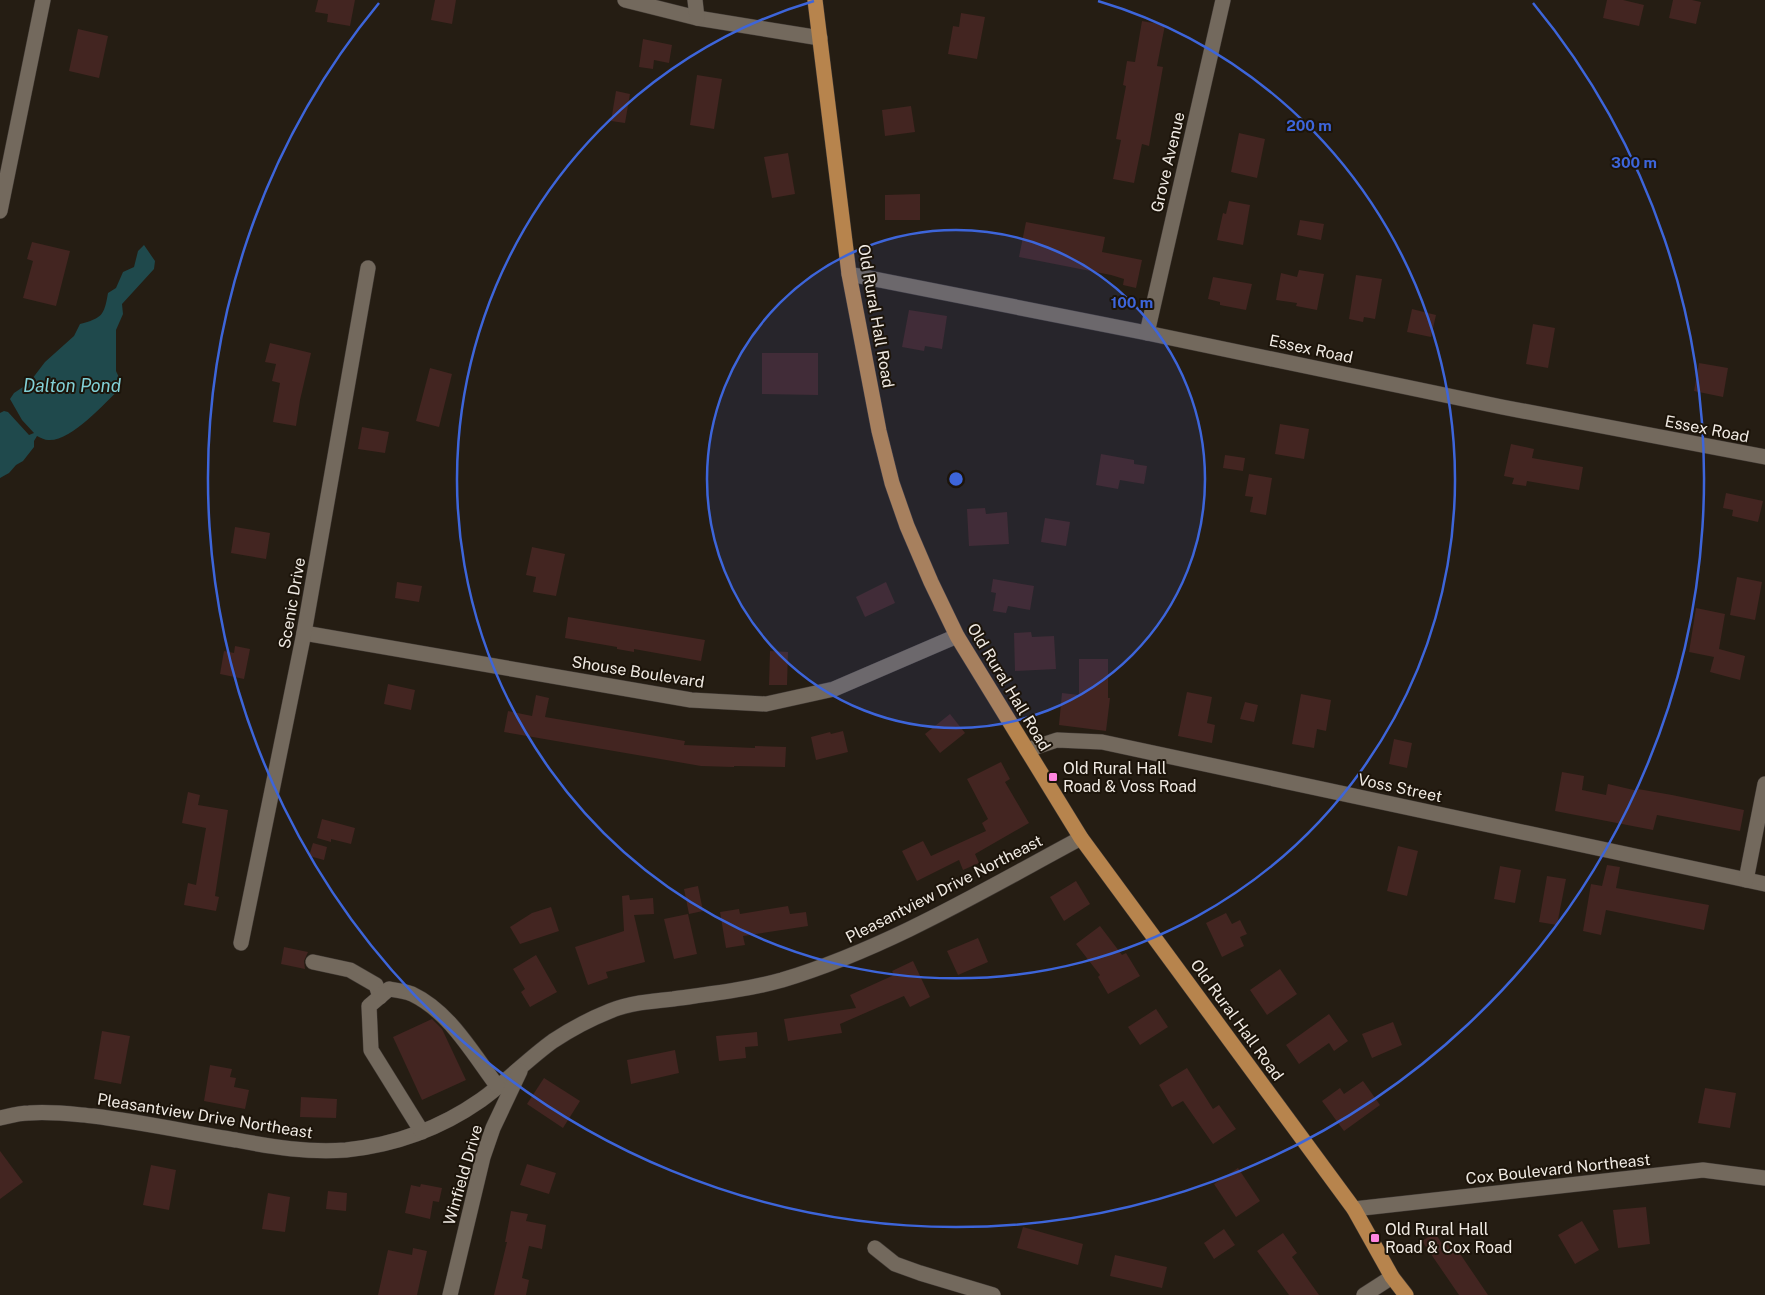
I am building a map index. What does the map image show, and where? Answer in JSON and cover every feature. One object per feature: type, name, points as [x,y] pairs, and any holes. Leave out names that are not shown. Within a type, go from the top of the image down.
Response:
[{"type":"main road","name":"Old Rural Hall Road","points":[[815,0],[849,274],[879,431],[892,483],[908,526],[957,636],[1081,838],[1354,1209],[1392,1277],[1406,1295]]},
{"type":"street","points":[[0,211],[43,0]]},
{"type":"street","points":[[625,0],[697,18],[820,38]]},
{"type":"street","points":[[694,0],[697,18]]},
{"type":"street","name":"Grove Avenue","points":[[1148,333],[1223,0]]},
{"type":"street","name":"Scenic Drive","points":[[241,942],[304,634],[368,268]]},
{"type":"street","name":"Essex Road","points":[[849,274],[1148,333],[1502,407],[1765,457]]},
{"type":"street","name":"Shouse Boulevard","points":[[304,634],[690,700],[766,704],[834,688],[957,636]]},
{"type":"street","name":"Voss Street","points":[[1027,750],[1056,740],[1102,742],[1765,884]]},
{"type":"street","points":[[1746,880],[1765,784]]},
{"type":"street","name":"Pleasantview Drive Northeast","points":[[0,1118],[28,1113],[58,1112],[119,1119],[269,1146],[314,1151],[345,1150],[375,1146],[422,1132],[480,1101],[554,1041],[586,1021],[614,1009],[644,1002],[772,983],[815,970],[858,953],[920,924],[1081,838]]},
{"type":"street","points":[[313,962],[350,970],[376,985],[380,997]]},
{"type":"street","points":[[422,1132],[371,1050],[369,1006],[389,989],[411,993],[449,1021],[498,1087]]},
{"type":"street","name":"Winfield Drive","points":[[450,1295],[483,1157],[493,1128],[522,1068]]},
{"type":"street","name":"Cox Boulevard Northeast","points":[[1354,1209],[1703,1170],[1765,1178]]},
{"type":"street","points":[[875,1248],[895,1264],[993,1295]]},
{"type":"street","points":[[1364,1295],[1392,1277]]},
{"type":"water","name":"Dalton Pond","points":[[144,245],[155,261],[154,269],[122,304],[123,314],[116,330],[116,371],[122,384],[120,389],[87,420],[67,435],[48,440],[37,436],[34,441],[34,447],[23,461],[0,478],[0,413],[8,412],[29,435],[34,433],[22,420],[10,399],[14,393],[29,383],[45,362],[74,336],[80,324],[101,315],[108,293],[116,288],[123,272],[134,267],[138,251]]},
{"type":"building","points":[[318,0],[355,0],[350,26],[327,22],[328,14],[315,12]]},
{"type":"building","points":[[435,0],[456,0],[452,24],[431,20]]},
{"type":"building","points":[[1607,0],[1623,0],[1644,5],[1639,26],[1603,18]]},
{"type":"building","points":[[1673,0],[1701,2],[1696,24],[1669,18]]},
{"type":"building","points":[[961,13],[985,17],[977,59],[948,54],[953,26],[959,27]]},
{"type":"building","points":[[1142,21],[1165,25],[1157,66],[1163,67],[1149,146],[1142,144],[1134,183],[1113,179],[1121,140],[1116,139],[1126,86],[1123,85],[1127,61],[1135,62]]},
{"type":"building","points":[[78,29],[108,36],[99,78],[69,71]]},
{"type":"building","points":[[643,39],[672,45],[669,63],[654,60],[653,69],[639,67]]},
{"type":"building","points":[[697,75],[722,79],[714,129],[690,125]]},
{"type":"building","points":[[616,91],[630,94],[625,123],[611,121]]},
{"type":"building","points":[[911,106],[915,132],[885,136],[882,110]]},
{"type":"building","points":[[1239,133],[1265,139],[1257,178],[1231,172]]},
{"type":"building","points":[[788,153],[795,194],[772,198],[764,157]]},
{"type":"building","points":[[920,194],[920,220],[885,220],[885,195]]},
{"type":"building","points":[[1229,201],[1250,205],[1243,245],[1217,240],[1223,213],[1226,214]]},
{"type":"building","points":[[1300,220],[1324,224],[1321,240],[1297,235]]},
{"type":"building","points":[[1026,222],[1105,237],[1102,252],[1142,260],[1136,288],[1123,285],[1124,279],[1111,275],[1019,257]]},
{"type":"building","points":[[32,242],[70,251],[56,306],[23,298],[33,261],[27,259]]},
{"type":"building","points":[[1299,270],[1324,274],[1317,310],[1296,306],[1297,303],[1276,300],[1281,273],[1297,277]]},
{"type":"building","points":[[1356,275],[1382,279],[1375,319],[1364,317],[1363,322],[1349,319]]},
{"type":"building","points":[[1213,277],[1252,284],[1246,310],[1220,305],[1220,302],[1208,299]]},
{"type":"building","points":[[1412,309],[1436,315],[1431,337],[1407,332]]},
{"type":"building","points":[[909,310],[947,316],[942,349],[925,346],[924,351],[902,347]]},
{"type":"building","points":[[1533,324],[1555,328],[1548,368],[1526,364]]},
{"type":"building","points":[[270,343],[311,353],[296,426],[273,422],[280,383],[272,381],[276,364],[265,362]]},
{"type":"building","points":[[762,353],[818,353],[818,395],[762,394]]},
{"type":"building","points":[[1699,363],[1728,368],[1723,397],[1694,391]]},
{"type":"building","points":[[430,368],[452,374],[439,427],[416,421]]},
{"type":"building","points":[[1280,424],[1309,429],[1304,459],[1275,454]]},
{"type":"building","points":[[362,427],[389,432],[385,453],[358,449]]},
{"type":"building","points":[[1511,444],[1534,449],[1532,458],[1583,467],[1579,490],[1527,481],[1526,486],[1512,484],[1514,478],[1504,476]]},
{"type":"building","points":[[1101,454],[1134,460],[1134,464],[1147,466],[1144,484],[1120,480],[1118,489],[1096,485]]},
{"type":"building","points":[[1225,455],[1245,458],[1243,471],[1223,468]]},
{"type":"building","points":[[1249,474],[1272,478],[1266,515],[1250,512],[1253,497],[1245,496]]},
{"type":"building","points":[[1726,493],[1763,501],[1758,522],[1732,516],[1733,510],[1723,508]]},
{"type":"building","points":[[985,508],[986,514],[1007,512],[1009,544],[969,546],[967,509]]},
{"type":"building","points":[[1045,518],[1070,522],[1066,546],[1041,542]]},
{"type":"building","points":[[235,527],[270,533],[266,559],[231,553]]},
{"type":"building","points":[[532,547],[565,554],[556,596],[533,592],[536,577],[526,575]]},
{"type":"building","points":[[1737,577],[1762,582],[1755,620],[1730,615]]},
{"type":"building","points":[[993,579],[1034,586],[1030,610],[1008,606],[1006,613],[993,611],[996,593],[991,592]]},
{"type":"building","points":[[397,582],[422,586],[419,602],[395,598]]},
{"type":"building","points":[[886,582],[895,603],[865,617],[856,597]]},
{"type":"building","points":[[1696,608],[1725,614],[1719,649],[1745,656],[1740,680],[1710,672],[1714,657],[1689,652]]},
{"type":"building","points":[[568,617],[705,640],[701,661],[634,649],[634,652],[617,649],[617,647],[565,638]]},
{"type":"building","points":[[1031,632],[1032,637],[1054,636],[1056,669],[1015,671],[1014,633]]},
{"type":"building","points":[[235,646],[250,649],[244,679],[220,674],[224,651],[234,653]]},
{"type":"building","points":[[770,651],[788,652],[787,685],[769,685]]},
{"type":"building","points":[[1079,659],[1108,659],[1108,698],[1110,698],[1106,731],[1059,725],[1062,693],[1079,695]]},
{"type":"building","points":[[388,684],[415,690],[411,710],[384,704]]},
{"type":"building","points":[[1187,692],[1212,697],[1207,723],[1215,725],[1212,743],[1178,736]]},
{"type":"building","points":[[1301,694],[1331,700],[1326,731],[1317,729],[1314,748],[1292,744]]},
{"type":"building","points":[[536,695],[549,698],[545,717],[685,741],[684,745],[755,748],[755,746],[786,747],[785,767],[701,766],[504,732],[508,711],[532,716]]},
{"type":"building","points":[[1245,702],[1258,705],[1254,722],[1240,719]]},
{"type":"building","points":[[950,714],[965,733],[940,753],[925,734]]},
{"type":"building","points":[[843,731],[848,752],[816,760],[811,737]]},
{"type":"building","points":[[1394,739],[1412,743],[1407,768],[1389,764]]},
{"type":"building","points":[[1001,762],[1010,779],[1005,782],[1029,823],[975,854],[979,863],[963,870],[959,860],[917,881],[902,851],[923,841],[931,856],[986,831],[982,823],[988,819],[967,779]]},
{"type":"building","points":[[1562,772],[1584,776],[1582,790],[1606,795],[1608,784],[1744,810],[1740,831],[1657,815],[1653,830],[1555,811]]},
{"type":"building","points":[[188,792],[200,795],[198,805],[228,810],[215,896],[219,897],[216,911],[184,905],[188,883],[196,885],[206,828],[182,823]]},
{"type":"building","points":[[322,819],[355,828],[351,844],[331,839],[331,842],[317,838]]},
{"type":"building","points":[[313,843],[327,847],[324,860],[309,856]]},
{"type":"building","points":[[1398,846],[1418,851],[1407,896],[1387,891]]},
{"type":"building","points":[[1607,865],[1620,867],[1616,888],[1709,905],[1704,930],[1606,910],[1601,935],[1583,931],[1591,884],[1602,886]]},
{"type":"building","points":[[1500,866],[1521,870],[1515,903],[1494,899]]},
{"type":"building","points":[[1547,876],[1566,879],[1557,925],[1539,922]]},
{"type":"building","points":[[1076,881],[1090,904],[1064,921],[1050,897]]},
{"type":"building","points":[[698,886],[703,911],[689,914],[684,889]]},
{"type":"building","points":[[629,895],[630,900],[653,898],[654,914],[634,915],[645,962],[606,972],[608,978],[588,985],[575,947],[624,931],[622,896]]},
{"type":"building","points":[[788,906],[790,914],[806,912],[808,926],[743,936],[745,945],[726,948],[720,912],[739,909],[740,914]]},
{"type":"building","points":[[551,907],[559,931],[520,944],[510,927],[532,913]]},
{"type":"building","points":[[1226,913],[1232,924],[1240,920],[1247,934],[1240,937],[1244,946],[1222,957],[1206,923]]},
{"type":"building","points":[[688,914],[697,954],[674,959],[664,919]]},
{"type":"building","points":[[1100,926],[1122,955],[1126,953],[1140,976],[1108,994],[1098,977],[1100,975],[1076,944]]},
{"type":"building","points":[[978,938],[988,962],[958,975],[947,951]]},
{"type":"building","points":[[284,947],[308,952],[304,961],[305,969],[281,964]]},
{"type":"building","points":[[536,955],[557,992],[530,1007],[521,992],[525,989],[513,969]]},
{"type":"building","points":[[913,961],[930,997],[910,1007],[904,996],[840,1024],[842,1033],[788,1041],[784,1019],[856,1008],[850,995],[894,975],[892,971]]},
{"type":"building","points":[[1280,969],[1297,994],[1267,1015],[1250,990]]},
{"type":"building","points":[[1156,1009],[1168,1027],[1140,1045],[1128,1027]]},
{"type":"building","points":[[1329,1014],[1348,1041],[1334,1051],[1329,1043],[1299,1064],[1286,1045]]},
{"type":"building","points":[[432,1019],[442,1029],[466,1080],[422,1100],[393,1037]]},
{"type":"building","points":[[1393,1022],[1402,1045],[1372,1058],[1362,1034]]},
{"type":"building","points":[[102,1031],[130,1036],[121,1084],[94,1079]]},
{"type":"building","points":[[757,1032],[758,1046],[745,1047],[746,1058],[719,1061],[716,1036]]},
{"type":"building","points":[[675,1050],[679,1073],[631,1084],[627,1060]]},
{"type":"building","points":[[210,1065],[232,1069],[230,1077],[236,1078],[234,1087],[249,1090],[245,1109],[204,1101]]},
{"type":"building","points":[[1187,1068],[1213,1109],[1219,1105],[1236,1129],[1213,1144],[1183,1101],[1172,1107],[1159,1085]]},
{"type":"building","points":[[544,1078],[580,1101],[563,1128],[527,1104]]},
{"type":"building","points":[[1363,1081],[1380,1105],[1344,1131],[1322,1101],[1340,1088],[1344,1094]]},
{"type":"building","points":[[1705,1088],[1736,1093],[1730,1128],[1698,1123]]},
{"type":"building","points":[[301,1097],[337,1099],[336,1118],[300,1117]]},
{"type":"building","points":[[0,1151],[23,1182],[0,1199]]},
{"type":"building","points":[[527,1164],[556,1173],[549,1194],[520,1185]]},
{"type":"building","points":[[151,1165],[176,1170],[169,1210],[143,1205]]},
{"type":"building","points":[[1238,1168],[1260,1201],[1236,1217],[1214,1184]]},
{"type":"building","points":[[421,1184],[442,1188],[439,1202],[433,1201],[430,1219],[405,1213],[411,1185],[420,1187]]},
{"type":"building","points":[[328,1191],[347,1193],[346,1211],[326,1209]]},
{"type":"building","points":[[268,1193],[290,1197],[285,1232],[262,1229]]},
{"type":"building","points":[[1646,1207],[1650,1244],[1618,1248],[1613,1210]]},
{"type":"building","points":[[511,1211],[528,1214],[526,1221],[546,1225],[542,1249],[529,1246],[522,1278],[529,1280],[526,1295],[494,1295],[507,1242],[505,1242]]},
{"type":"building","points":[[1582,1221],[1599,1250],[1575,1264],[1558,1235]]},
{"type":"building","points":[[1023,1227],[1083,1244],[1078,1265],[1017,1248]]},
{"type":"building","points":[[1224,1229],[1235,1245],[1214,1259],[1204,1243]]},
{"type":"building","points":[[1283,1233],[1297,1253],[1292,1257],[1319,1295],[1289,1295],[1257,1251]]},
{"type":"building","points":[[1435,1233],[1443,1245],[1450,1239],[1488,1295],[1459,1295],[1422,1241]]},
{"type":"building","points":[[413,1248],[427,1251],[417,1295],[378,1295],[388,1250],[412,1255]]},
{"type":"building","points":[[1115,1255],[1167,1267],[1162,1288],[1110,1276]]},
{"type":"place","name":"Old Rural Hall Road & Voss Road","points":[[1053,777]]},
{"type":"place","name":"Old Rural Hall Road & Cox Road","points":[[1375,1238]]}]
